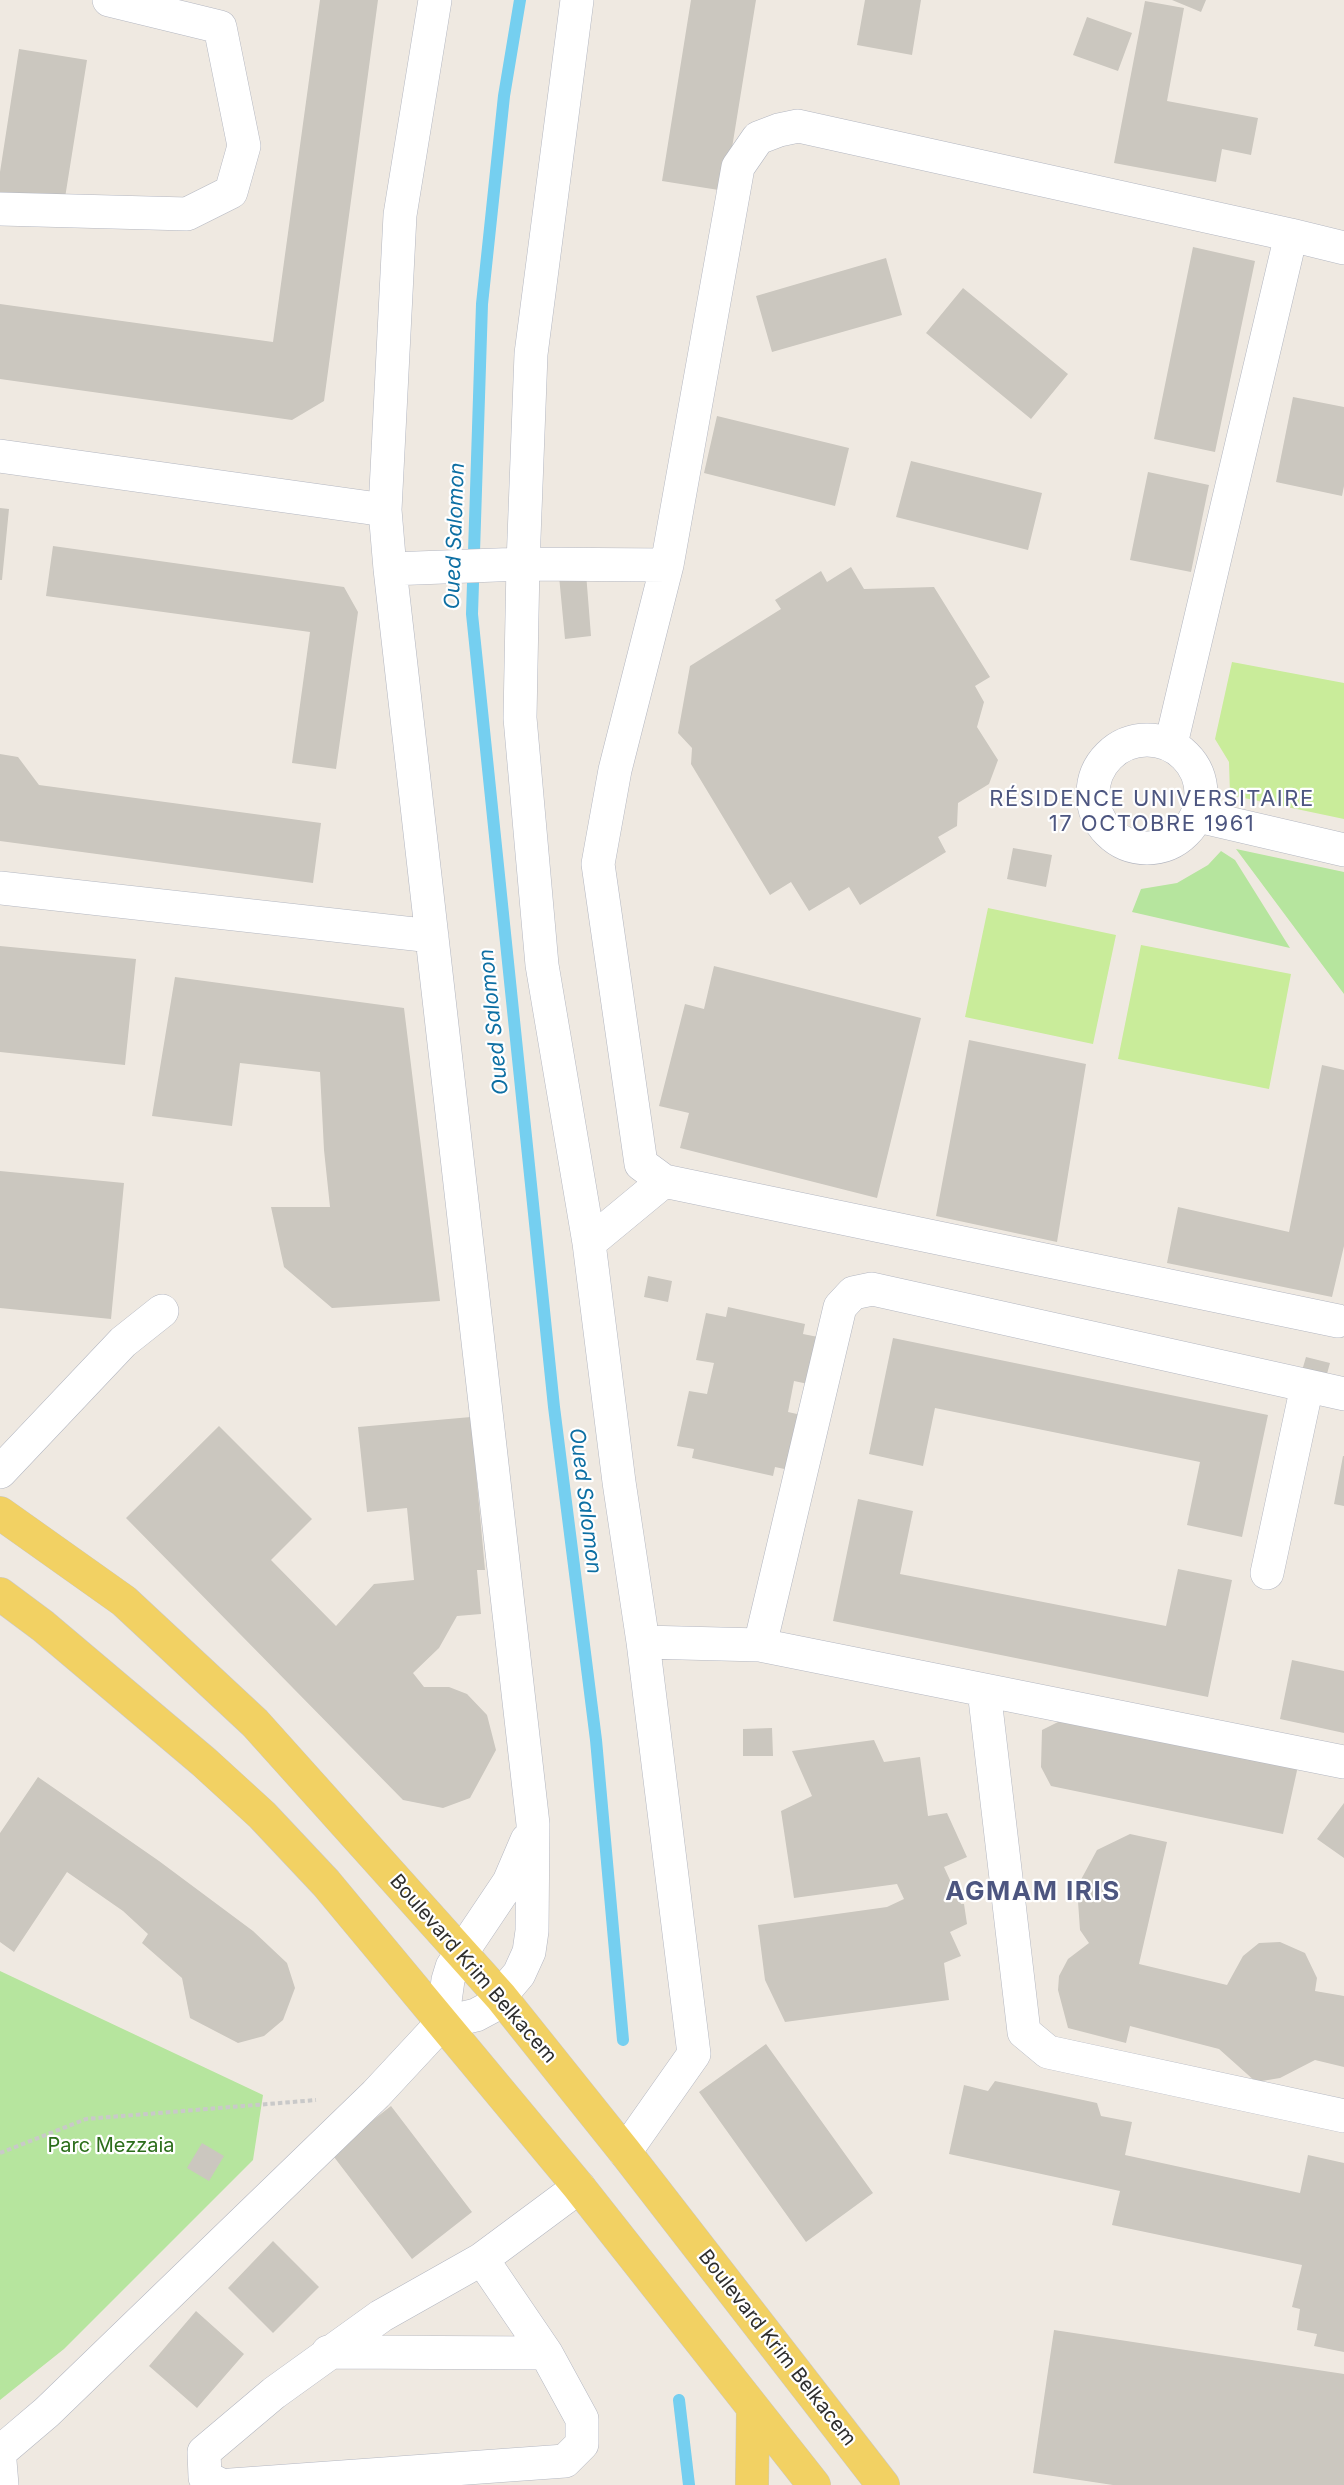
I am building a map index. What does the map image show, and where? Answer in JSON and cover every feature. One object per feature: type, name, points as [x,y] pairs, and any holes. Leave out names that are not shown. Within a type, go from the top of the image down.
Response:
[{"type":"main road","name":"Boulevard Krim Belkacem","points":[[0,1513],[124,1601],[255,1723],[501,1997],[625,2152],[883,2485]]},
{"type":"main road","points":[[0,1594],[43,1626],[262,1815],[326,1883],[579,2187],[814,2485]]},
{"type":"main road","points":[[752,2485],[753,2409]]},
{"type":"street","points":[[0,209],[187,214],[231,192],[244,146],[220,27],[109,0]]},
{"type":"street","points":[[0,2452],[47,2412],[359,2111],[442,2023],[476,2015],[491,2007],[519,1974],[529,1952],[532,1931],[533,1824],[432,936],[406,569],[385,510],[400,215],[435,0]]},
{"type":"street","points":[[577,0],[531,354],[514,565],[520,718],[541,954],[589,1243],[619,1482],[643,1642],[694,2054],[625,2152]]},
{"type":"street","points":[[1338,1321],[664,1181],[641,1164],[598,864],[615,770],[666,565],[738,167],[758,138],[798,126],[1344,248]]},
{"type":"street","points":[[1171,744],[1291,235]]},
{"type":"street","points":[[0,456],[385,510]]},
{"type":"street","points":[[406,569],[514,565],[666,565]]},
{"type":"street","points":[[1153,739],[1171,744],[1185,753],[1195,767],[1201,783],[1202,800],[1197,816],[1188,831],[1173,843],[1155,848],[1137,848],[1119,842],[1105,830],[1096,813],[1093,795],[1095,777],[1104,760],[1117,748],[1134,740],[1153,739]]},
{"type":"street","points":[[1197,816],[1344,850]]},
{"type":"street","points":[[0,888],[432,936]]},
{"type":"street","points":[[589,1243],[664,1181]]},
{"type":"street","points":[[760,1645],[840,1307],[854,1293],[872,1289],[1344,1394]]},
{"type":"street","points":[[0,1472],[123,1342],[162,1311]]},
{"type":"street","points":[[1267,1573],[1307,1386]]},
{"type":"street","points":[[643,1642],[760,1645],[1344,1762]]},
{"type":"street","points":[[984,1690],[1024,2032],[1048,2052],[1344,2116]]},
{"type":"street","points":[[442,2023],[448,1980],[462,1952],[509,1882],[533,1824]]},
{"type":"street","points":[[221,2485],[205,2477],[204,2452],[274,2392],[381,2316],[482,2259],[579,2187]]},
{"type":"street","points":[[231,2485],[565,2461],[582,2444],[582,2419],[546,2353],[482,2259]]},
{"type":"street","points":[[328,2352],[546,2353]]},
{"type":"street","points":[[0,2461],[2,2485]]},
{"type":"path","points":[[0,2153],[86,2119],[318,2099]]},
{"type":"green space","points":[[1232,662],[1344,683],[1344,819],[1230,795],[1229,762],[1215,739]]},
{"type":"green space","points":[[1236,849],[1344,872],[1344,994]]},
{"type":"green space","points":[[1221,851],[1235,860],[1290,948],[1132,912],[1141,889],[1177,883],[1208,865]]},
{"type":"green space","points":[[988,908],[1116,935],[1093,1044],[965,1017]]},
{"type":"green space","points":[[1141,945],[1291,974],[1269,1089],[1118,1059]]},
{"type":"green space","name":"Parc Mezzaia","points":[[0,1971],[263,2095],[253,2160],[64,2349],[0,2400]]},
{"type":"building","points":[[320,0],[378,0],[324,401],[292,420],[0,379],[0,304],[273,342]]},
{"type":"building","points":[[691,0],[756,0],[725,191],[662,181]]},
{"type":"building","points":[[865,0],[921,0],[912,55],[857,45]]},
{"type":"building","points":[[1172,0],[1206,0],[1201,12]]},
{"type":"building","points":[[1145,1],[1184,8],[1167,101],[1258,118],[1251,155],[1222,149],[1216,182],[1114,163]]},
{"type":"building","points":[[1087,17],[1132,33],[1118,71],[1073,55]]},
{"type":"building","points":[[19,49],[87,60],[64,204],[0,193],[0,172]]},
{"type":"building","points":[[1193,247],[1255,261],[1215,452],[1154,439]]},
{"type":"building","points":[[886,258],[902,315],[772,352],[756,296]]},
{"type":"building","points":[[963,288],[1068,374],[1031,419],[926,333]]},
{"type":"building","points":[[1293,397],[1344,407],[1342,496],[1276,482]]},
{"type":"building","points":[[717,416],[849,448],[835,506],[704,473]]},
{"type":"building","points":[[911,461],[1042,493],[1028,550],[896,517]]},
{"type":"building","points":[[1148,472],[1209,485],[1191,572],[1130,560]]},
{"type":"building","points":[[0,508],[9,509],[2,580],[0,580]]},
{"type":"building","points":[[53,546],[344,587],[358,612],[336,769],[292,763],[310,632],[46,596]]},
{"type":"building","points":[[851,567],[864,589],[934,587],[990,677],[975,686],[984,702],[977,727],[998,760],[989,784],[958,803],[957,826],[938,837],[946,852],[860,905],[849,887],[809,911],[791,882],[770,895],[691,764],[692,748],[678,733],[690,666],[781,609],[775,600],[821,571],[827,582]]},
{"type":"building","points":[[586,573],[591,636],[565,639],[559,576]]},
{"type":"building","points":[[0,754],[18,757],[39,785],[321,823],[313,883],[0,841]]},
{"type":"building","points":[[1013,848],[1052,855],[1046,887],[1007,879]]},
{"type":"building","points":[[0,946],[136,959],[125,1065],[0,1052]]},
{"type":"building","points":[[714,966],[921,1018],[877,1198],[680,1148],[689,1113],[659,1106],[685,1004],[704,1009]]},
{"type":"building","points":[[175,977],[404,1008],[440,1301],[332,1308],[284,1267],[271,1207],[330,1207],[320,1072],[240,1063],[232,1126],[152,1116]]},
{"type":"building","points":[[969,1040],[1086,1064],[1057,1242],[936,1216]]},
{"type":"building","points":[[1322,1065],[1344,1070],[1344,1246],[1332,1297],[1167,1263],[1178,1207],[1289,1232]]},
{"type":"building","points":[[0,1171],[124,1183],[111,1319],[0,1308]]},
{"type":"building","points":[[648,1276],[672,1281],[668,1302],[644,1297]]},
{"type":"building","points":[[728,1307],[805,1324],[803,1334],[823,1338],[813,1385],[794,1381],[788,1412],[806,1416],[794,1471],[775,1467],[773,1476],[692,1458],[694,1449],[677,1446],[689,1391],[707,1394],[714,1363],[696,1360],[706,1313],[726,1317]]},
{"type":"building","points":[[893,1338],[1268,1415],[1242,1537],[1187,1525],[1200,1462],[935,1408],[923,1466],[869,1454]]},
{"type":"building","points":[[1306,1357],[1330,1363],[1325,1381],[1301,1374]]},
{"type":"building","points":[[471,1417],[485,1570],[477,1570],[481,1614],[457,1616],[439,1648],[413,1673],[424,1687],[449,1687],[467,1694],[487,1715],[496,1750],[470,1798],[443,1808],[403,1800],[126,1518],[219,1426],[312,1519],[271,1560],[336,1626],[374,1584],[414,1580],[407,1508],[367,1512],[358,1427]]},
{"type":"building","points":[[1344,1456],[1344,1506],[1334,1504]]},
{"type":"building","points":[[858,1499],[913,1511],[900,1574],[1166,1626],[1178,1569],[1232,1580],[1208,1697],[833,1621]]},
{"type":"building","points":[[1292,1660],[1344,1671],[1344,1733],[1280,1719]]},
{"type":"building","points":[[1066,1718],[1298,1766],[1283,1834],[1051,1786],[1041,1767],[1042,1730]]},
{"type":"building","points":[[772,1728],[773,1756],[743,1756],[743,1729]]},
{"type":"building","points":[[874,1740],[884,1762],[920,1757],[928,1816],[947,1813],[967,1857],[944,1867],[961,1904],[964,1904],[967,1924],[950,1932],[961,1956],[944,1963],[949,2000],[785,2022],[765,1980],[758,1925],[887,1907],[904,1899],[897,1884],[794,1898],[781,1811],[812,1796],[792,1751]]},
{"type":"building","points":[[38,1777],[159,1861],[253,1931],[287,1963],[295,1988],[283,2020],[264,2036],[238,2043],[190,2018],[182,1978],[142,1943],[148,1934],[123,1911],[67,1872],[14,1952],[0,1942],[0,1833]]},
{"type":"building","points":[[1344,1803],[1344,1858],[1317,1839]]},
{"type":"building","points":[[1130,1834],[1167,1842],[1139,1964],[1227,1985],[1243,1956],[1259,1943],[1280,1942],[1305,1953],[1317,1978],[1315,1991],[1344,1996],[1344,2067],[1315,2060],[1280,2078],[1256,2082],[1219,2049],[1130,2026],[1126,2043],[1068,2028],[1058,1990],[1059,1976],[1068,1959],[1089,1943],[1080,1930],[1077,1887],[1097,1850]]},
{"type":"building","points":[[766,2044],[873,2193],[806,2242],[699,2092]]},
{"type":"building","points":[[995,2081],[1097,2103],[1101,2116],[1132,2122],[1125,2155],[1300,2193],[1308,2155],[1344,2163],[1344,2352],[1314,2346],[1317,2334],[1297,2330],[1300,2309],[1292,2307],[1302,2265],[1112,2225],[1120,2191],[949,2154],[964,2085],[988,2091]]},
{"type":"building","points":[[391,2106],[472,2212],[412,2259],[331,2153]]},
{"type":"building","points":[[202,2143],[224,2156],[209,2181],[187,2168]]},
{"type":"building","points":[[273,2241],[319,2287],[273,2333],[228,2288]]},
{"type":"building","points":[[196,2311],[244,2354],[197,2408],[149,2366]]},
{"type":"building","points":[[1054,2330],[1344,2374],[1344,2485],[1113,2485],[1033,2473]]},
{"type":"waterway","name":"Oued Salomon","points":[[520,0],[504,96],[482,304],[472,614],[554,1407],[596,1740],[623,2040]]},
{"type":"waterway","name":"Oued Salomon","points":[[679,2400],[689,2485]]},
{"type":"district","name":"RÉSIDENCE UNIVERSITAIRE 17 OCTOBRE 1961","points":[[1152,812]]},
{"type":"district","name":"AGMAM IRIS","points":[[1033,1892]]}]
